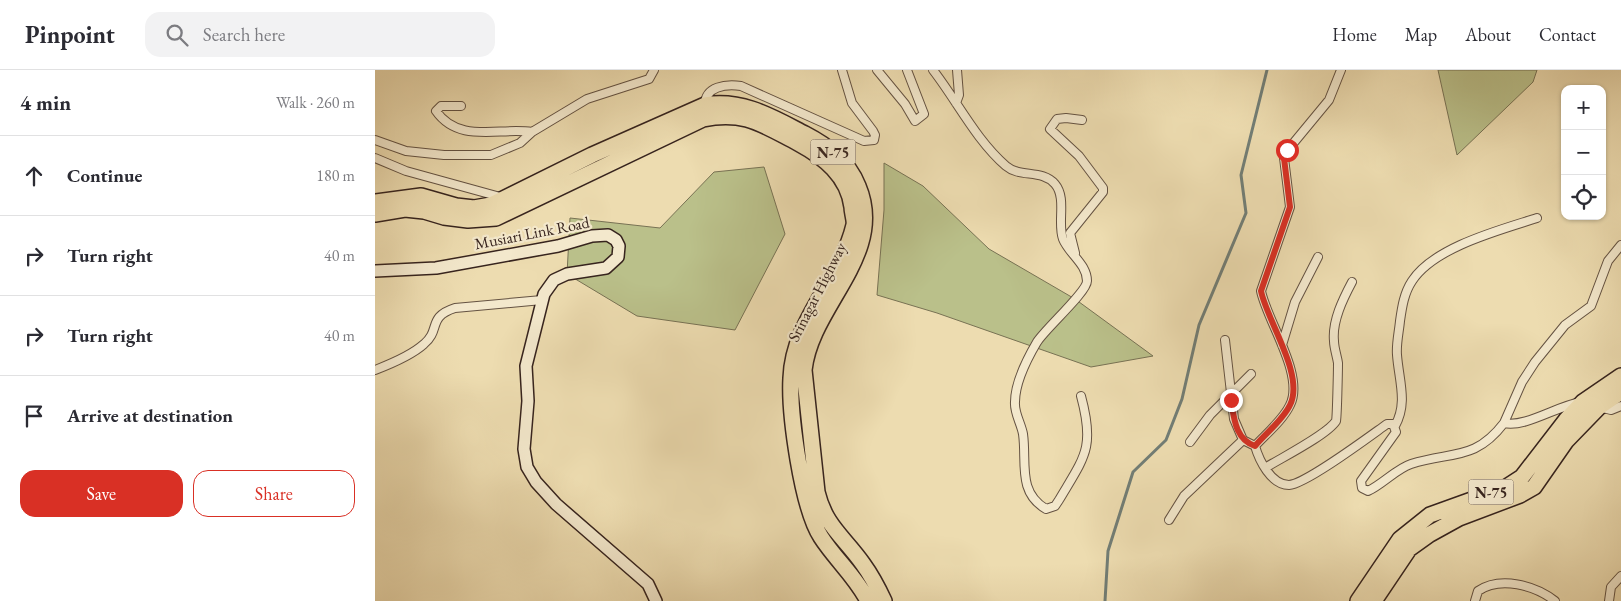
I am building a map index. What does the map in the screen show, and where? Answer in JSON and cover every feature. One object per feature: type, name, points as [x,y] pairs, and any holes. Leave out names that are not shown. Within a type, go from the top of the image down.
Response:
[{"type":"highway","name":"Srinagar Highway","points":[[375,202],[421,196],[456,206],[474,208],[491,205],[592,155],[705,105],[722,102],[744,105],[763,112],[822,143],[840,157],[854,176],[862,195],[866,222],[864,236],[854,262],[805,352],[803,370],[817,492],[821,509],[831,527],[862,562],[884,601]]},
{"type":"highway","name":"Srinagar Highway","points":[[375,214],[405,209],[424,210],[444,218],[468,220],[496,218],[703,119],[722,115],[753,119],[825,160],[841,177],[851,194],[854,223],[845,251],[809,317],[794,356],[791,379],[793,422],[809,512],[820,536],[862,590],[868,601]]},
{"type":"highway","name":"N-75","points":[[1358,601],[1400,539],[1430,515],[1505,488],[1522,478],[1566,420],[1583,402],[1621,376]]},
{"type":"highway","name":"N-75","points":[[1373,601],[1409,549],[1430,534],[1459,518],[1520,495],[1533,487],[1565,441],[1599,408],[1621,392]]},
{"type":"main road","name":"Musiari Link Road","points":[[375,271],[436,268],[557,246],[592,236],[608,235],[616,240],[619,246],[618,257],[606,268],[567,274],[554,280],[543,294],[526,366],[529,401],[524,449],[527,467],[536,482],[556,504],[647,584],[656,601]]},
{"type":"street","points":[[375,140],[406,150],[444,155],[491,155],[521,143],[532,132],[587,100],[649,79],[654,70]]},
{"type":"street","points":[[705,105],[705,99],[711,90],[723,86],[741,86],[839,128],[864,141],[874,140],[875,135],[873,131],[852,103],[842,70]]},
{"type":"street","points":[[877,70],[905,104],[915,121],[924,114],[907,70]]},
{"type":"street","points":[[933,70],[989,148],[1008,168],[1041,175],[1055,184],[1060,196],[1062,238],[1076,257],[1086,277],[1085,288],[1059,314],[1038,340],[1017,386],[1015,402],[1025,446],[1023,476],[1026,487],[1041,506],[1046,509],[1055,506],[1087,451],[1088,422],[1081,396]]},
{"type":"street","points":[[956,103],[959,95],[957,70]]},
{"type":"street","points":[[1255,446],[1283,415],[1293,398],[1292,378],[1282,345],[1264,306],[1261,291],[1290,207],[1284,158],[1291,146],[1329,100],[1341,70]]},
{"type":"street","points":[[461,106],[441,106],[436,111],[439,116],[467,132],[488,134],[514,129],[532,132]]},
{"type":"street","points":[[1076,257],[1071,233],[1103,192],[1103,188],[1079,156],[1050,129],[1057,120],[1066,118],[1082,120]]},
{"type":"street","points":[[375,158],[406,171],[505,199]]},
{"type":"street","points":[[1537,218],[1457,248],[1427,264],[1411,281],[1405,293],[1398,335],[1397,352],[1403,408],[1395,426],[1396,432],[1361,481],[1364,490],[1374,488],[1409,464],[1478,448],[1495,435],[1504,423],[1523,382],[1535,362],[1565,325],[1591,306],[1608,261],[1621,245]]},
{"type":"street","points":[[1282,345],[1295,302],[1319,257]]},
{"type":"street","points":[[1265,468],[1308,442],[1335,422],[1338,411],[1336,392],[1338,365],[1333,341],[1342,300],[1352,282]]},
{"type":"street","points":[[375,370],[424,344],[431,335],[436,320],[442,312],[455,308],[542,300]]},
{"type":"street","points":[[1225,340],[1235,419],[1243,440],[1255,446],[1265,468],[1283,483],[1296,483],[1330,463],[1387,424],[1395,426]]},
{"type":"street","points":[[1190,442],[1231,392],[1251,374]]},
{"type":"street","points":[[1504,423],[1518,424],[1565,404],[1583,402]]},
{"type":"street","points":[[1599,408],[1611,410],[1621,406]]},
{"type":"street","points":[[1169,520],[1185,496],[1243,440]]},
{"type":"street","points":[[1609,601],[1611,587],[1621,576]]},
{"type":"street","points":[[1475,601],[1478,592],[1498,582],[1538,591],[1555,601]]},
{"type":"green space","points":[[1438,70],[1537,70],[1533,82],[1457,155]]},
{"type":"green space","points":[[884,163],[923,186],[989,249],[1075,299],[1153,356],[1091,367],[937,313],[877,295],[884,210]]},
{"type":"green space","points":[[764,167],[785,234],[735,330],[637,316],[567,274],[570,218],[660,228],[714,172]]},
{"type":"waterway","points":[[1105,601],[1108,551],[1133,472],[1166,440],[1182,399],[1199,325],[1246,213],[1241,175],[1267,70]]},
{"type":"route","points":[[1231,400],[1240,435],[1248,444],[1255,446],[1288,409],[1293,398],[1292,378],[1279,336],[1264,306],[1261,291],[1290,207],[1284,158],[1287,150]]}]
